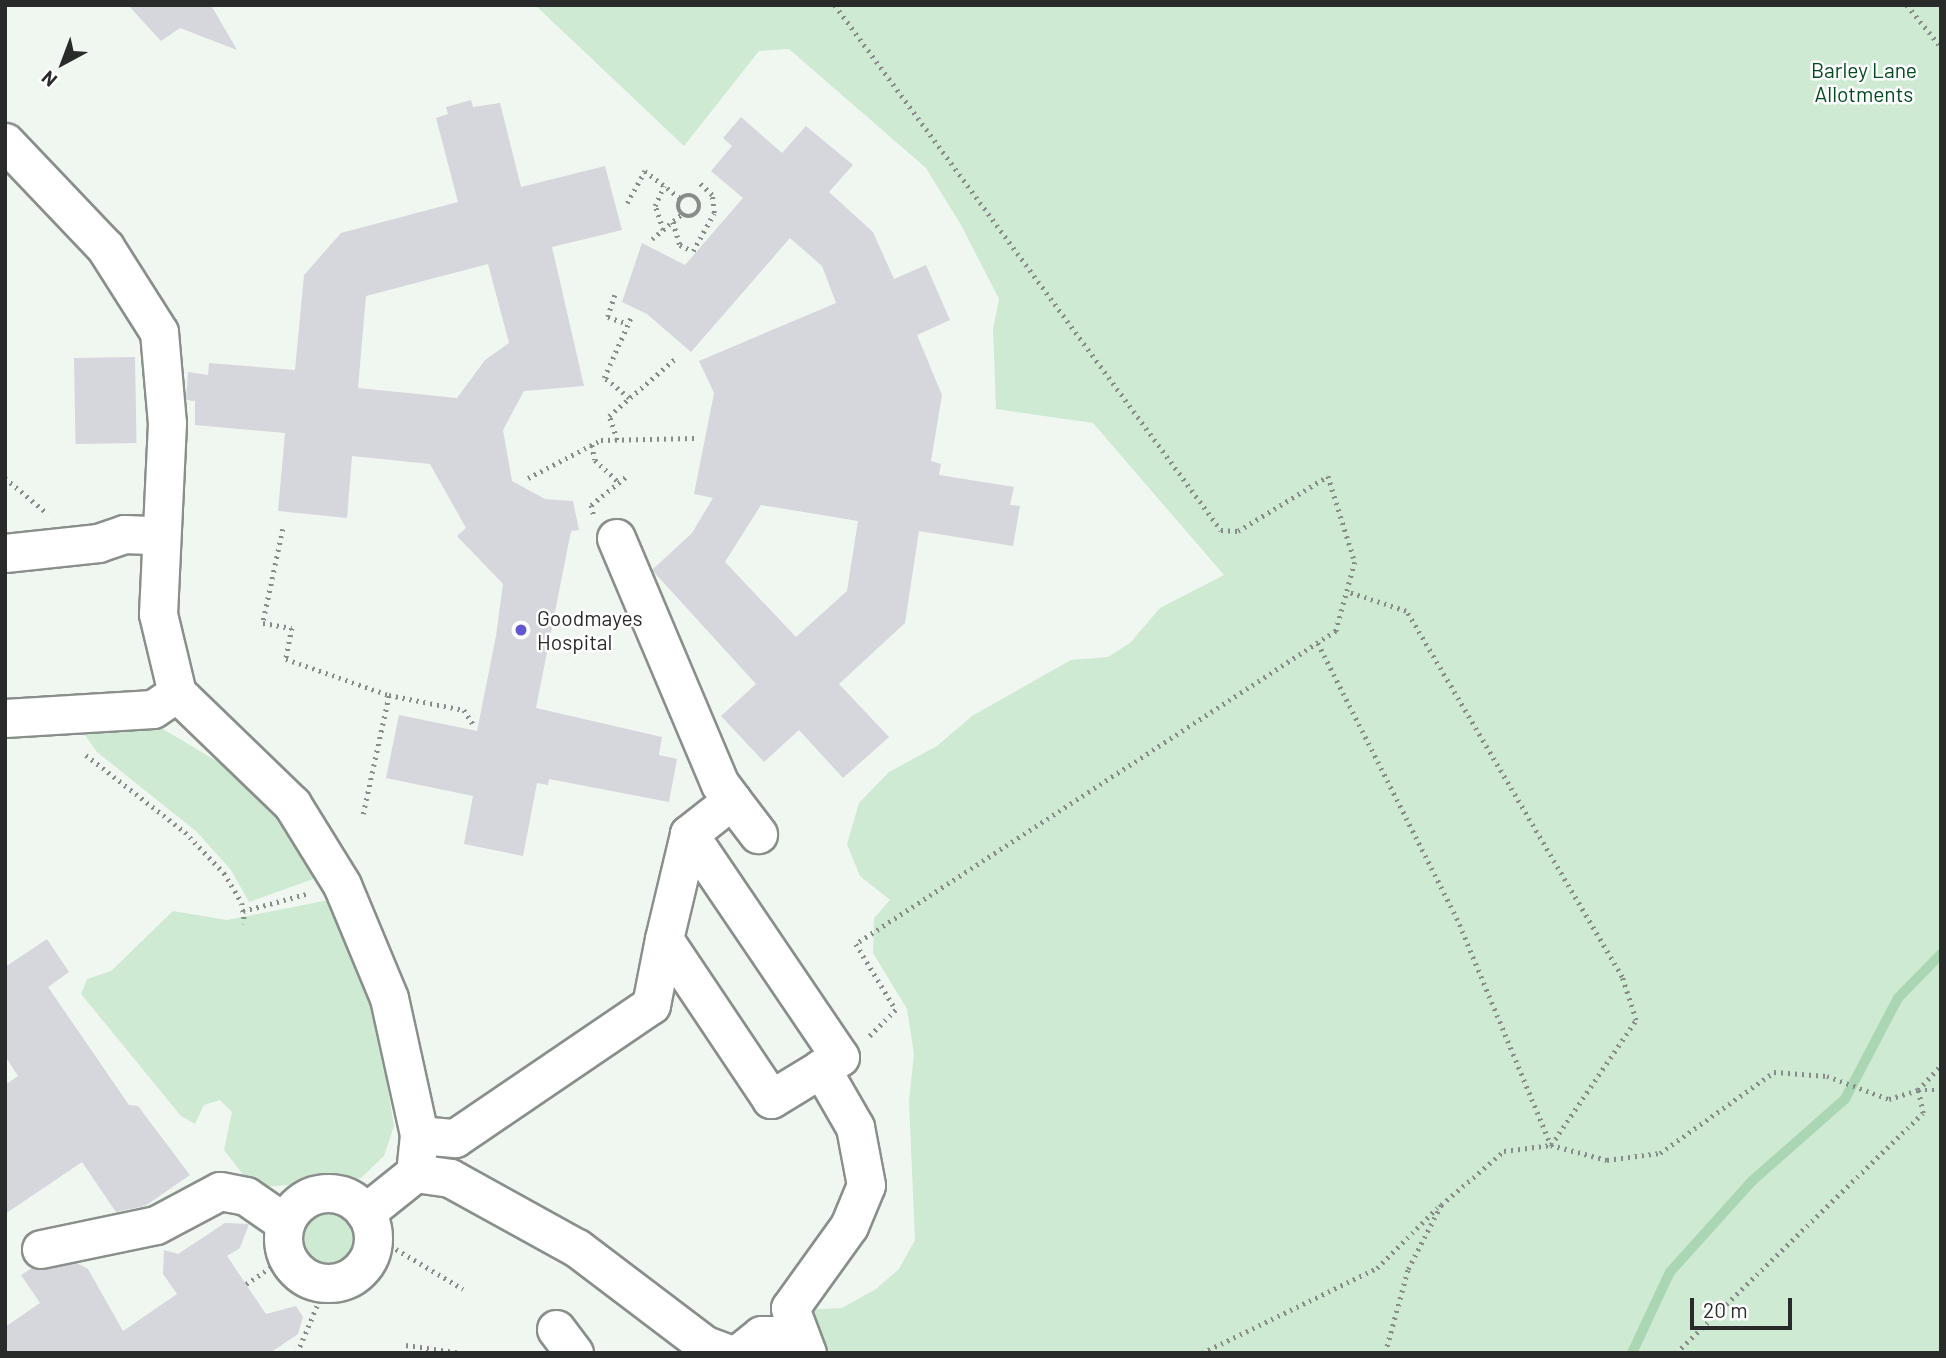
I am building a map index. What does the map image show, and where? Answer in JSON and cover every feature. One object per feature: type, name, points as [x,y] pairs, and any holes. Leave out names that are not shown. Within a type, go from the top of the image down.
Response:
[{"type":"lane","points":[[5,142],[105,247],[159,332],[167,423],[157,536],[158,614],[177,693],[292,804],[342,885],[389,998],[419,1135],[415,1173],[369,1226],[353,1276],[326,1283],[302,1276],[286,1240],[246,1196],[220,1191],[156,1225],[41,1249]]},
{"type":"lane","points":[[5,553],[68,547],[124,534],[157,536]]},
{"type":"lane","points":[[616,538],[720,784],[758,834]]},
{"type":"lane","points":[[5,718],[153,709],[177,693]]},
{"type":"lane","points":[[419,1135],[455,1138],[651,1005],[689,834],[732,800]]},
{"type":"lane","points":[[689,834],[830,1063],[855,1127],[866,1185],[849,1226],[790,1307],[802,1344]]},
{"type":"lane","points":[[664,939],[771,1099],[830,1063]]},
{"type":"lane","points":[[415,1173],[450,1178],[577,1248],[705,1345],[727,1353]]},
{"type":"lane","points":[[286,1240],[302,1201],[329,1193],[369,1226]]},
{"type":"lane","points":[[739,1353],[761,1335],[802,1344]]},
{"type":"path","points":[[830,1063],[885,1027],[896,1010],[856,944],[1336,631],[1355,562],[1328,476],[1238,531],[1222,530],[835,5]]},
{"type":"path","points":[[1907,5],[1941,47]]},
{"type":"path","points":[[627,203],[645,171],[680,198],[682,214]]},
{"type":"path","points":[[673,222],[680,245],[693,251],[714,213],[712,195],[699,183]]},
{"type":"path","points":[[663,230],[655,206],[664,186]]},
{"type":"path","points":[[680,198],[694,195],[701,207],[692,218],[682,214]]},
{"type":"path","points":[[652,239],[682,214]]},
{"type":"path","points":[[615,295],[608,317],[628,324]]},
{"type":"path","points":[[629,398],[604,378],[632,315]]},
{"type":"path","points":[[617,440],[609,416],[677,357]]},
{"type":"path","points":[[528,478],[592,444],[617,440],[696,438]]},
{"type":"path","points":[[592,444],[595,460],[621,484]]},
{"type":"path","points":[[5,478],[65,528],[68,547]]},
{"type":"path","points":[[283,529],[263,623],[292,628],[286,659],[389,695],[464,710],[473,724]]},
{"type":"path","points":[[1347,592],[1406,611],[1622,977],[1636,1020],[1552,1145]]},
{"type":"path","points":[[1318,643],[1457,918],[1552,1145]]},
{"type":"path","points":[[363,814],[389,695]]},
{"type":"path","points":[[86,755],[185,832],[225,873],[243,911],[245,924]]},
{"type":"path","points":[[243,911],[312,893]]},
{"type":"path","points":[[1918,1090],[1941,1065]]},
{"type":"path","points":[[1202,1353],[1377,1268],[1441,1205],[1504,1151],[1552,1145],[1607,1160],[1660,1153],[1774,1072],[1827,1076],[1867,1095],[1889,1098],[1918,1090],[1941,1090]]},
{"type":"path","points":[[1676,1353],[1923,1113],[1918,1090]]},
{"type":"path","points":[[1385,1353],[1408,1269],[1441,1205]]},
{"type":"path","points":[[369,1226],[463,1289]]},
{"type":"path","points":[[246,1284],[286,1240]]},
{"type":"path","points":[[297,1353],[326,1283]]},
{"type":"path","points":[[406,1345],[461,1353]]},
{"type":"green space","name":"Barley Lane Allotments","points":[[535,5],[1941,5],[1941,1353],[820,1353],[802,1310],[842,1308],[876,1289],[899,1269],[915,1240],[909,1101],[914,1054],[907,1009],[873,953],[874,918],[890,900],[860,876],[847,844],[859,803],[889,772],[937,746],[972,716],[1071,660],[1108,657],[1130,643],[1160,608],[1224,575],[1093,423],[996,409],[993,329],[999,299],[961,225],[926,168],[789,49],[759,51],[684,146]]},
{"type":"green space","points":[[163,729],[235,772],[279,816],[316,878],[249,902],[231,870],[197,832],[97,752],[82,731]]},
{"type":"green space","points":[[329,900],[374,1008],[394,1126],[384,1156],[361,1178],[266,1187],[248,1181],[224,1150],[232,1112],[220,1100],[204,1105],[195,1124],[181,1116],[81,994],[87,979],[111,971],[173,911],[227,920]]},
{"type":"green space","points":[[322,1208],[334,1208],[350,1217],[357,1227],[357,1251],[350,1261],[334,1270],[322,1270],[311,1265],[302,1256],[297,1245],[297,1233],[302,1222],[311,1213]]},
{"type":"building","points":[[128,5],[211,5],[237,50],[180,28],[161,41]]},
{"type":"building","points":[[471,100],[473,107],[500,103],[521,187],[605,166],[622,230],[552,247],[584,386],[524,391],[503,430],[512,481],[545,499],[573,501],[579,530],[571,531],[536,708],[662,737],[659,755],[677,759],[669,802],[549,779],[548,785],[537,783],[523,856],[464,844],[473,796],[386,778],[399,715],[477,731],[496,636],[503,584],[457,536],[466,528],[430,464],[352,456],[347,518],[278,511],[285,433],[195,425],[195,401],[186,400],[188,372],[208,375],[209,363],[295,370],[304,275],[341,233],[458,202],[436,118],[448,114],[446,107]],"holes":[[[488,264],[509,343],[485,360],[457,398],[358,388],[366,296]]]},
{"type":"building","points":[[741,117],[782,153],[806,126],[853,165],[829,192],[873,232],[894,279],[926,265],[950,320],[917,335],[942,395],[931,461],[941,464],[939,475],[1014,487],[1010,505],[1020,506],[1013,546],[919,531],[905,623],[839,684],[889,737],[843,778],[799,730],[764,762],[721,716],[756,684],[652,570],[692,533],[713,498],[694,494],[714,393],[699,361],[836,303],[822,266],[790,238],[691,352],[647,314],[622,302],[642,243],[685,265],[743,198],[711,171],[732,146],[723,138]],"holes":[[[761,505],[858,521],[847,591],[796,637],[725,562]]]},
{"type":"building","points":[[135,357],[137,443],[76,444],[74,358]]},
{"type":"building","points":[[47,939],[69,972],[48,987],[129,1105],[138,1106],[190,1175],[145,1206],[116,1212],[82,1162],[5,1214],[5,1085],[18,1076],[5,1056],[5,967]]},
{"type":"building","points":[[225,1223],[249,1224],[240,1248],[227,1256],[266,1314],[296,1306],[303,1317],[298,1334],[270,1353],[5,1353],[5,1327],[40,1303],[21,1275],[32,1268],[77,1263],[88,1269],[123,1331],[177,1294],[163,1274],[164,1250],[178,1254]]},
{"type":"waterway","points":[[1632,1353],[1670,1272],[1752,1181],[1845,1099],[1898,998],[1941,954]]},
{"type":"place","name":"Goodmayes Hospital","points":[[521,630]]}]
